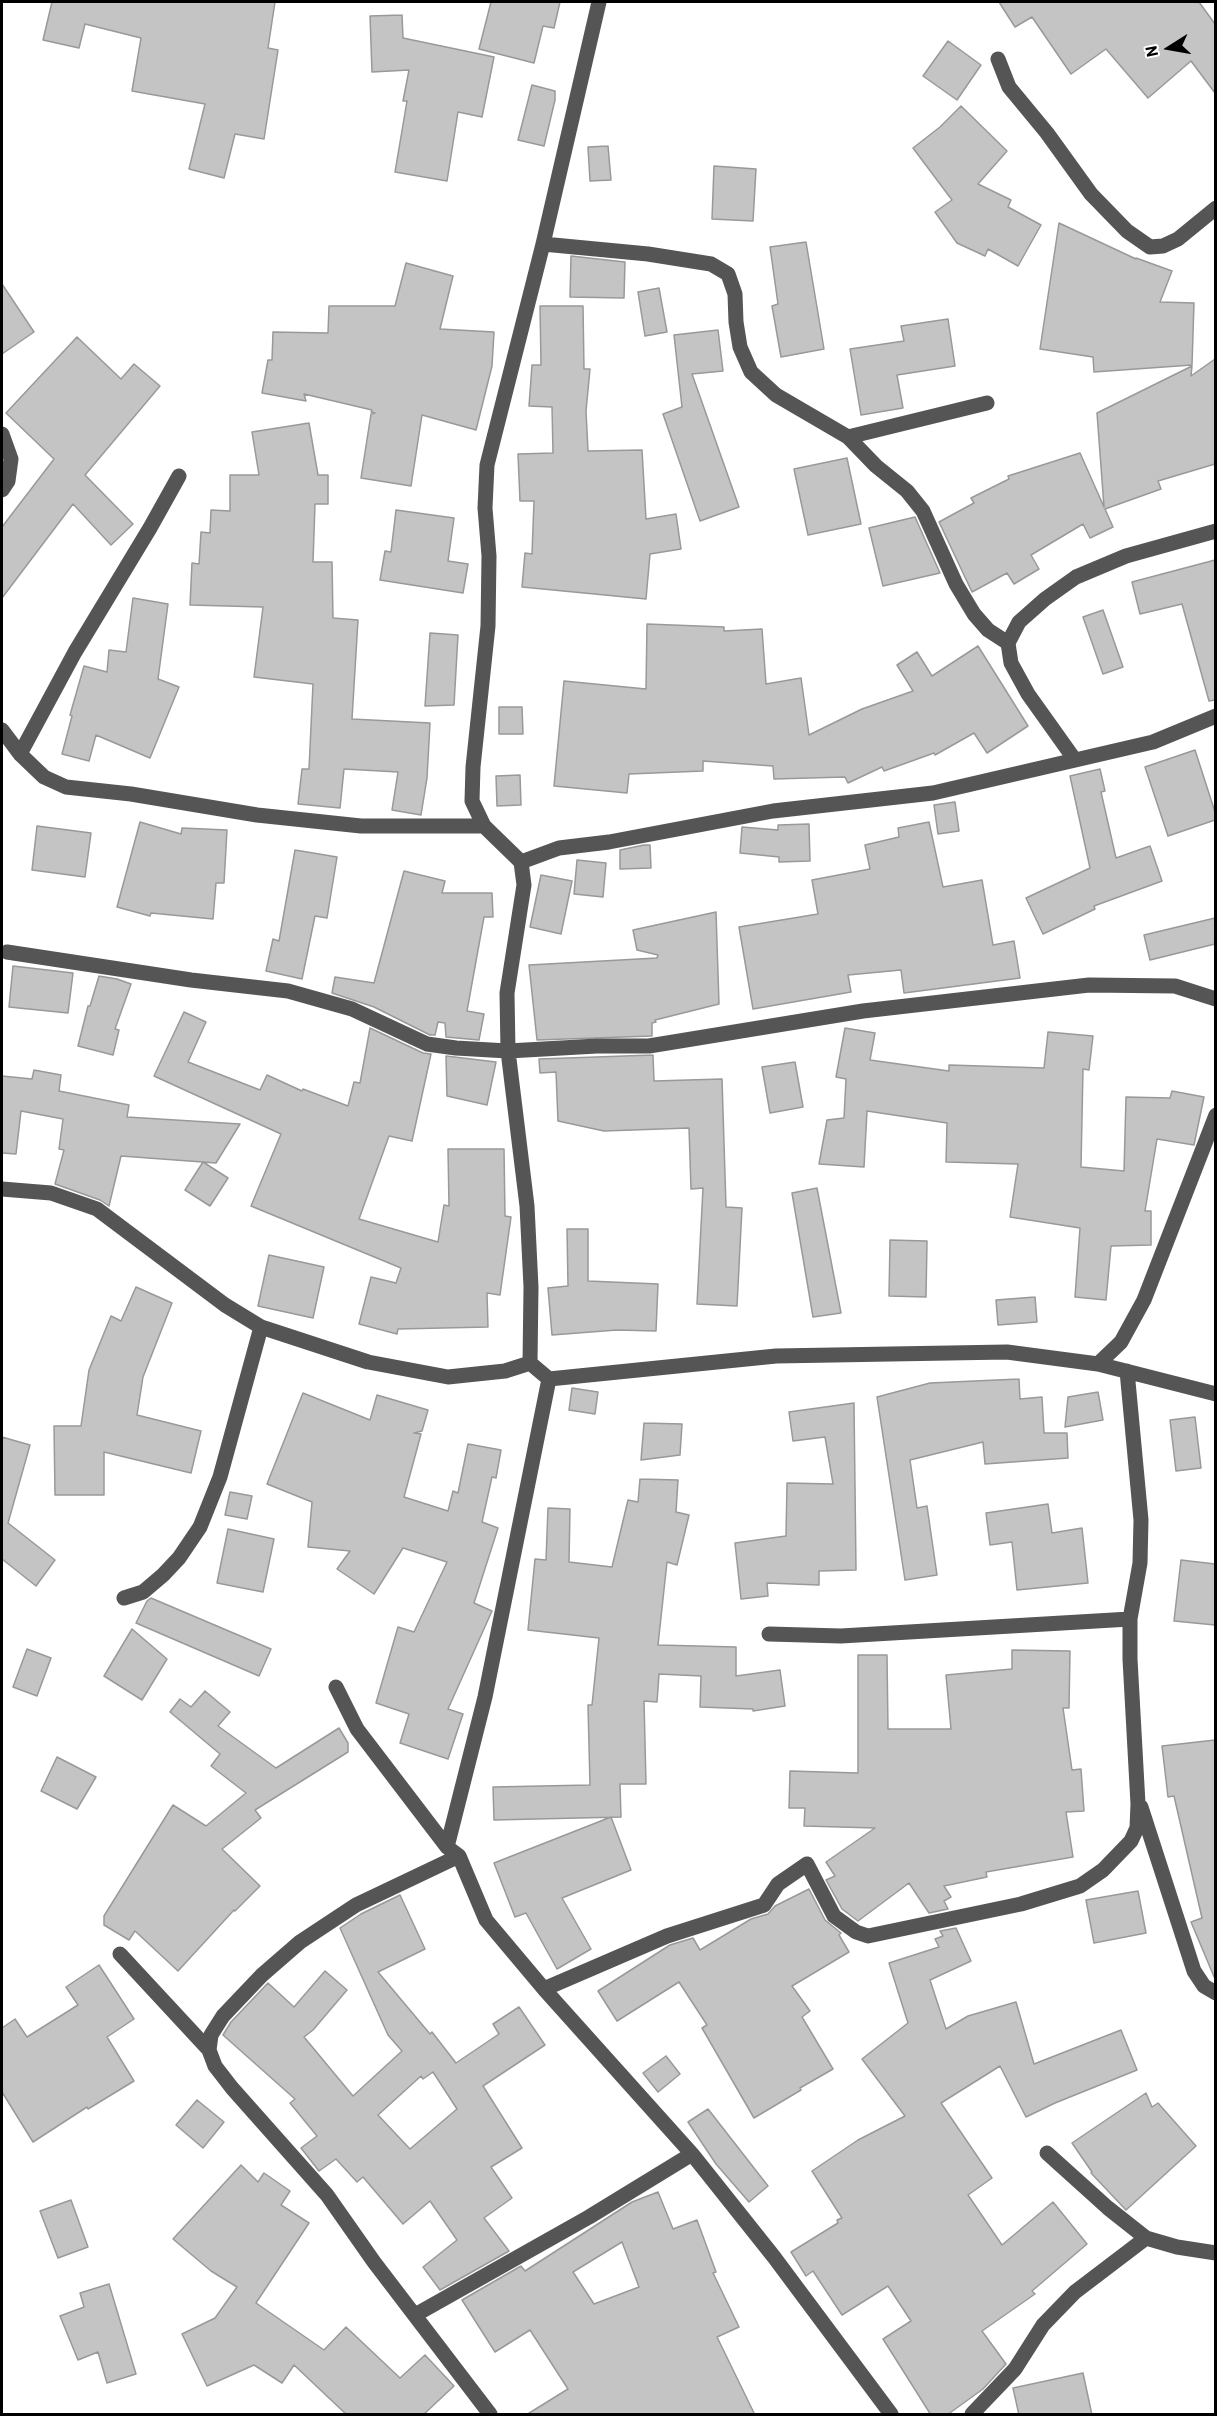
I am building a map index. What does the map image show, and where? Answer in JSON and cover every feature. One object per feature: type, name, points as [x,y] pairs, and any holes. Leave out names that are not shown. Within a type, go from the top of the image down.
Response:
[{"type":"street","points":[[599,2],[543,244],[487,465],[485,508],[489,556],[488,626],[472,767],[472,801],[483,826],[521,862],[524,885],[507,993],[508,1051],[527,1206],[531,1287],[530,1362],[549,1379],[776,1356],[1007,1352],[1098,1364],[1215,1394]]},
{"type":"street","points":[[998,59],[1009,87],[1047,133],[1091,194],[1127,231],[1150,247],[1163,246],[1178,239],[1215,208]]},
{"type":"street","points":[[543,244],[648,254],[711,264],[728,274],[735,294],[740,347],[751,372],[776,395],[848,437],[876,466],[907,491],[923,511],[956,584],[974,614],[988,630],[1008,643]]},
{"type":"street","points":[[848,437],[987,403]]},
{"type":"street","points":[[2,434],[12,459],[8,482],[2,490]]},
{"type":"street","points":[[20,754],[75,651],[179,476]]},
{"type":"street","points":[[1075,760],[1028,694],[1011,663],[1008,643],[1019,622],[1076,577],[1126,556],[1215,531]]},
{"type":"street","points":[[521,862],[559,848],[609,842],[772,811],[933,792],[1153,742],[1215,716]]},
{"type":"street","points":[[2,730],[20,754],[44,777],[66,787],[131,794],[257,815],[361,826],[483,826]]},
{"type":"street","points":[[7,952],[191,980],[288,991],[352,1009],[427,1044],[508,1051],[597,1046],[649,1046],[863,1011],[1089,985],[1175,986],[1215,999]]},
{"type":"street","points":[[1098,1364],[1121,1342],[1144,1300],[1215,1115]]},
{"type":"street","points":[[2,1189],[51,1193],[98,1209],[225,1305],[261,1327],[368,1362],[448,1377],[505,1371],[530,1362]]},
{"type":"street","points":[[124,1598],[143,1592],[163,1575],[179,1558],[200,1527],[220,1478],[261,1327]]},
{"type":"street","points":[[544,1989],[667,1936],[764,1905],[778,1884],[807,1864],[834,1916],[856,1932],[868,1936],[1021,1904],[1080,1886],[1103,1870],[1131,1841],[1137,1828],[1138,1796],[1130,1659],[1131,1619],[1140,1563],[1141,1520],[1127,1371]]},
{"type":"street","points":[[209,2050],[211,2035],[223,2016],[262,1975],[300,1942],[356,1905],[453,1851],[549,1379]]},
{"type":"street","points":[[769,1634],[841,1636],[1131,1619]]},
{"type":"street","points":[[336,1688],[357,1729],[453,1851],[486,1920],[544,1989],[692,2154],[774,2257],[891,2415]]},
{"type":"street","points":[[1138,1796],[1194,1971],[1204,1986],[1215,1994]]},
{"type":"street","points":[[120,1954],[209,2050],[215,2066],[232,2088],[327,2195],[490,2415]]},
{"type":"street","points":[[1047,2152],[1108,2208],[1146,2238],[1177,2247],[1215,2253]]},
{"type":"street","points":[[415,2315],[589,2217],[692,2154]]},
{"type":"street","points":[[972,2415],[1015,2369],[1043,2325],[1076,2292],[1146,2238]]},
{"type":"building","points":[[52,2],[275,2],[268,48],[278,50],[264,139],[235,134],[224,178],[189,169],[205,104],[132,91],[141,38],[85,24],[79,48],[43,40]]},
{"type":"building","points":[[491,2],[560,2],[554,28],[543,26],[534,63],[479,49]]},
{"type":"building","points":[[999,2],[1199,2],[1215,24],[1215,93],[1191,61],[1148,98],[1106,49],[1071,74],[1032,17],[1015,27]]},
{"type":"building","points":[[402,15],[403,38],[494,57],[482,117],[458,112],[447,181],[395,172],[407,101],[403,101],[409,70],[372,72],[370,16]]},
{"type":"building","points":[[948,41],[981,65],[957,100],[923,76]]},
{"type":"building","points":[[532,85],[555,91],[544,146],[518,140]]},
{"type":"building","points":[[961,106],[1007,151],[978,184],[1011,200],[1008,207],[1041,225],[1018,266],[988,249],[985,256],[957,243],[935,212],[952,200],[913,148],[940,127]]},
{"type":"building","points":[[608,146],[611,180],[590,181],[588,147]]},
{"type":"building","points":[[714,166],[756,169],[753,221],[712,219]]},
{"type":"building","points":[[1059,223],[1136,259],[1172,271],[1160,302],[1194,303],[1192,365],[1094,372],[1093,357],[1040,349]]},
{"type":"building","points":[[806,242],[824,349],[781,357],[772,306],[778,304],[770,247]]},
{"type":"building","points":[[571,256],[625,262],[624,298],[570,297]]},
{"type":"building","points":[[406,263],[453,276],[440,329],[494,332],[492,366],[476,430],[422,415],[411,486],[361,478],[371,414],[375,413],[371,412],[372,410],[304,394],[306,401],[262,393],[268,360],[272,360],[273,332],[328,333],[329,306],[395,306]]},
{"type":"building","points":[[2,284],[34,332],[2,354]]},
{"type":"building","points":[[659,288],[667,332],[645,336],[638,292]]},
{"type":"building","points":[[540,306],[583,306],[584,369],[590,369],[586,411],[588,451],[642,450],[646,519],[676,514],[681,549],[650,554],[646,599],[522,587],[525,553],[532,554],[534,501],[520,501],[518,454],[553,453],[552,407],[529,406],[532,365],[541,365]]},
{"type":"building","points":[[948,319],[955,366],[897,375],[903,408],[861,415],[850,349],[904,341],[901,326]]},
{"type":"building","points":[[718,330],[723,371],[692,374],[739,507],[700,521],[663,414],[682,407],[674,335]]},
{"type":"building","points":[[77,337],[121,379],[134,364],[160,386],[85,475],[133,524],[111,545],[73,504],[2,598],[2,527],[54,459],[6,413]]},
{"type":"building","points":[[1215,359],[1215,464],[1158,481],[1161,489],[1105,509],[1113,527],[1090,538],[1083,524],[1031,555],[1039,569],[1014,584],[1007,573],[972,592],[939,522],[974,503],[971,498],[1009,479],[1008,476],[1080,453],[1104,507],[1097,413],[1192,366],[1191,376]]},
{"type":"building","points":[[309,423],[318,475],[328,475],[328,504],[315,504],[313,562],[332,562],[333,618],[358,620],[352,719],[430,723],[427,778],[421,815],[392,810],[398,772],[344,769],[340,808],[298,804],[302,769],[309,769],[313,684],[254,677],[263,607],[190,605],[192,563],[199,564],[201,532],[210,533],[211,510],[230,511],[230,475],[259,475],[252,432]]},
{"type":"building","points":[[847,458],[861,524],[808,535],[794,469]]},
{"type":"building","points":[[396,510],[454,518],[448,561],[468,564],[463,593],[380,580],[385,551],[391,552]]},
{"type":"building","points":[[915,517],[940,573],[883,586],[869,528]]},
{"type":"building","points":[[1215,560],[1215,700],[1209,701],[1182,604],[1140,614],[1132,582]]},
{"type":"building","points":[[133,598],[168,604],[158,679],[179,687],[150,758],[96,735],[89,761],[62,754],[84,666],[107,672],[109,650],[126,652]]},
{"type":"building","points":[[1103,610],[1123,667],[1103,674],[1083,617]]},
{"type":"building","points":[[647,624],[724,627],[724,631],[762,629],[766,684],[801,678],[809,735],[862,709],[913,691],[897,665],[917,652],[932,676],[978,646],[1028,726],[987,753],[974,733],[935,755],[934,753],[884,771],[882,767],[848,783],[845,777],[774,779],[773,766],[703,761],[703,771],[629,774],[627,793],[554,786],[564,681],[646,689]]},
{"type":"building","points":[[430,633],[458,635],[454,705],[425,706]]},
{"type":"building","points":[[499,707],[522,707],[523,734],[499,734]]},
{"type":"building","points":[[1195,750],[1215,812],[1215,820],[1168,836],[1145,767]]},
{"type":"building","points":[[1100,769],[1105,791],[1101,792],[1116,858],[1150,846],[1162,881],[1094,906],[1095,909],[1043,934],[1026,898],[1090,868],[1070,776]]},
{"type":"building","points":[[520,775],[521,805],[497,806],[496,776]]},
{"type":"building","points":[[955,802],[959,831],[938,834],[934,805]]},
{"type":"building","points":[[140,822],[181,834],[182,828],[227,830],[224,883],[216,883],[213,919],[151,913],[150,916],[117,907]]},
{"type":"building","points":[[929,822],[943,887],[982,880],[993,945],[1014,941],[1020,978],[904,993],[901,970],[848,975],[851,992],[753,1009],[739,927],[818,914],[812,880],[870,869],[865,845],[899,837],[898,828]]},
{"type":"building","points":[[809,824],[810,861],[779,862],[779,857],[740,853],[742,827],[778,830],[778,825]]},
{"type":"building","points":[[37,826],[91,833],[85,877],[32,870]]},
{"type":"building","points":[[650,845],[651,868],[620,869],[620,850]]},
{"type":"building","points":[[295,850],[337,857],[327,918],[315,916],[302,979],[266,971],[273,939],[279,941]]},
{"type":"building","points":[[577,860],[606,863],[603,897],[574,894]]},
{"type":"building","points":[[404,871],[445,881],[442,893],[492,893],[493,917],[484,917],[467,1011],[484,1014],[479,1040],[446,1037],[445,1023],[438,1022],[435,1035],[430,1035],[374,1007],[332,993],[335,977],[374,983]]},
{"type":"building","points":[[541,875],[572,881],[561,934],[530,927]]},
{"type":"building","points":[[716,912],[719,1004],[655,1020],[656,1022],[652,1023],[652,1036],[537,1040],[529,965],[657,958],[658,955],[637,950],[633,930]]},
{"type":"building","points":[[1215,918],[1215,944],[1150,960],[1144,935]]},
{"type":"building","points":[[13,966],[73,973],[68,1013],[9,1007]]},
{"type":"building","points":[[99,976],[131,984],[115,1029],[119,1030],[113,1055],[78,1046],[88,1006],[90,1006]]},
{"type":"building","points":[[184,1012],[206,1022],[188,1062],[260,1090],[267,1075],[302,1091],[303,1089],[348,1106],[354,1082],[360,1083],[370,1028],[423,1053],[431,1054],[412,1141],[389,1136],[359,1219],[438,1242],[444,1205],[449,1206],[448,1149],[504,1149],[505,1216],[511,1217],[500,1295],[487,1293],[488,1327],[398,1329],[397,1334],[359,1324],[371,1277],[396,1283],[401,1268],[251,1206],[281,1134],[154,1076]]},
{"type":"building","points":[[845,1028],[875,1033],[870,1060],[949,1071],[949,1065],[1044,1068],[1048,1032],[1093,1036],[1089,1070],[1083,1069],[1081,1167],[1124,1171],[1126,1097],[1170,1098],[1172,1091],[1204,1097],[1194,1145],[1157,1139],[1145,1211],[1151,1211],[1151,1245],[1111,1246],[1106,1300],[1075,1297],[1080,1228],[1010,1217],[1018,1164],[946,1162],[947,1123],[867,1111],[864,1167],[819,1164],[827,1120],[844,1118],[846,1079],[836,1077]]},
{"type":"building","points":[[653,1055],[654,1081],[722,1079],[726,1207],[742,1208],[737,1306],[697,1304],[703,1188],[691,1189],[689,1128],[604,1131],[558,1121],[556,1072],[540,1073],[539,1059]]},
{"type":"building","points":[[446,1056],[496,1062],[487,1105],[447,1096]]},
{"type":"building","points":[[795,1062],[803,1107],[770,1113],[762,1067]]},
{"type":"building","points":[[34,1070],[61,1075],[59,1091],[129,1105],[127,1117],[240,1124],[216,1163],[121,1156],[109,1206],[100,1200],[55,1184],[64,1150],[59,1149],[63,1119],[21,1111],[16,1154],[2,1153],[2,1076],[32,1079]]},
{"type":"building","points":[[203,1162],[228,1178],[210,1206],[185,1190]]},
{"type":"building","points":[[817,1188],[841,1313],[813,1317],[792,1193]]},
{"type":"building","points":[[567,1229],[588,1229],[588,1281],[658,1284],[656,1331],[617,1330],[552,1335],[548,1288],[568,1286]]},
{"type":"building","points":[[890,1240],[927,1241],[926,1297],[889,1296]]},
{"type":"building","points":[[269,1255],[324,1267],[313,1318],[258,1306]]},
{"type":"building","points":[[136,1287],[172,1303],[143,1377],[137,1415],[201,1431],[191,1473],[104,1452],[104,1495],[55,1495],[54,1426],[81,1426],[89,1370],[111,1316],[121,1321]]},
{"type":"building","points":[[1035,1297],[1037,1322],[998,1325],[996,1300]]},
{"type":"building","points":[[1019,1379],[1020,1399],[1042,1397],[1044,1433],[1067,1433],[1068,1458],[985,1464],[983,1442],[910,1460],[917,1508],[927,1506],[937,1575],[905,1580],[877,1397],[930,1383]]},
{"type":"building","points":[[572,1388],[598,1392],[595,1414],[569,1410]]},
{"type":"building","points":[[1098,1392],[1103,1420],[1065,1427],[1068,1397]]},
{"type":"building","points":[[303,1393],[370,1420],[377,1395],[428,1410],[422,1431],[414,1433],[421,1434],[404,1497],[448,1511],[453,1491],[458,1493],[468,1444],[501,1450],[496,1478],[492,1477],[482,1522],[498,1528],[474,1603],[492,1611],[448,1709],[463,1714],[448,1759],[400,1743],[409,1714],[376,1703],[398,1627],[414,1632],[447,1562],[403,1548],[374,1594],[337,1569],[350,1551],[308,1547],[312,1502],[267,1484]]},
{"type":"building","points":[[854,1403],[856,1570],[819,1571],[819,1585],[767,1583],[768,1596],[741,1599],[735,1543],[786,1536],[787,1483],[833,1484],[825,1437],[793,1441],[789,1412]]},
{"type":"building","points":[[1195,1417],[1201,1468],[1176,1471],[1170,1420]]},
{"type":"building","points":[[644,1423],[682,1424],[680,1455],[641,1460]]},
{"type":"building","points":[[2,1437],[30,1445],[8,1523],[55,1560],[36,1586],[2,1559]]},
{"type":"building","points":[[640,1479],[678,1480],[676,1512],[689,1515],[677,1565],[667,1562],[658,1645],[736,1647],[736,1676],[780,1670],[785,1706],[753,1711],[753,1709],[700,1707],[701,1676],[659,1674],[657,1702],[644,1701],[646,1784],[620,1784],[621,1817],[494,1820],[493,1787],[590,1785],[588,1705],[592,1705],[599,1638],[528,1630],[535,1559],[546,1560],[548,1508],[570,1509],[569,1562],[612,1567],[628,1500],[638,1502]]},
{"type":"building","points":[[230,1492],[252,1496],[247,1519],[225,1515]]},
{"type":"building","points":[[1048,1504],[1052,1533],[1082,1528],[1088,1583],[1017,1590],[1012,1542],[990,1545],[986,1513]]},
{"type":"building","points":[[228,1529],[274,1539],[263,1592],[217,1583]]},
{"type":"building","points":[[1181,1560],[1215,1564],[1215,1625],[1174,1621]]},
{"type":"building","points":[[151,1598],[271,1649],[259,1676],[136,1623],[147,1601]]},
{"type":"building","points":[[132,1629],[167,1659],[142,1700],[104,1676]]},
{"type":"building","points":[[27,1649],[51,1658],[37,1696],[13,1687]]},
{"type":"building","points":[[1012,1650],[1070,1651],[1069,1708],[1063,1708],[1072,1770],[1081,1769],[1084,1811],[1066,1812],[1073,1857],[986,1872],[987,1877],[944,1886],[951,1897],[944,1901],[948,1909],[929,1913],[909,1883],[858,1921],[842,1909],[826,1880],[835,1876],[826,1862],[875,1828],[804,1826],[805,1808],[789,1808],[790,1771],[858,1773],[858,1655],[887,1655],[888,1729],[951,1729],[946,1675],[1012,1669]]},
{"type":"building","points":[[205,1691],[230,1712],[218,1726],[276,1768],[339,1728],[348,1743],[348,1752],[255,1810],[261,1818],[222,1849],[260,1886],[234,1910],[178,1971],[135,1931],[129,1940],[104,1925],[104,1916],[173,1805],[206,1826],[246,1793],[211,1766],[220,1754],[170,1712],[180,1699],[191,1707]]},
{"type":"building","points":[[1215,1740],[1215,1979],[1191,1922],[1202,1918],[1174,1796],[1168,1797],[1162,1746]]},
{"type":"building","points":[[57,1757],[96,1777],[77,1809],[41,1791]]},
{"type":"building","points":[[611,1817],[631,1870],[562,1898],[591,1949],[557,1969],[526,1913],[515,1917],[494,1863]]},
{"type":"building","points":[[809,1889],[825,1920],[841,1933],[839,1935],[849,1952],[792,1986],[810,2011],[802,2017],[833,2069],[754,2118],[702,2028],[707,2025],[679,1982],[617,2021],[598,1991],[670,1945],[693,1938],[700,1950],[751,1919],[768,1914],[775,1906]]},
{"type":"building","points":[[1138,1891],[1146,1933],[1094,1943],[1086,1900]]},
{"type":"building","points":[[400,1895],[425,1949],[378,1972],[430,2034],[432,2032],[456,2063],[499,2034],[493,2024],[519,2007],[545,2045],[483,2086],[522,2148],[491,2167],[512,2198],[484,2218],[509,2251],[440,2290],[423,2267],[457,2240],[430,2201],[403,2224],[363,2177],[357,2182],[336,2159],[319,2171],[301,2148],[317,2136],[290,2103],[295,2099],[223,2035],[231,2022],[268,1983],[294,2007],[325,1971],[347,1990],[313,2030],[304,2037],[353,2096],[402,2051],[388,2035],[340,1928],[361,1914]],"holes":[[[433,2072],[457,2109],[410,2149],[378,2115],[421,2076],[423,2079]]]},
{"type":"building","points":[[956,1928],[971,1961],[930,1980],[946,2029],[968,2016],[1016,2002],[1034,2064],[1121,2030],[1137,2070],[1026,2117],[1000,2066],[941,2103],[992,2178],[968,2195],[1002,2245],[1053,2202],[1087,2244],[1032,2291],[1035,2294],[982,2331],[1006,2364],[983,2389],[947,2415],[931,2415],[883,2339],[911,2321],[888,2286],[842,2315],[813,2271],[806,2276],[791,2252],[838,2223],[837,2220],[842,2218],[812,2171],[858,2140],[905,2116],[862,2059],[908,2023],[889,1963],[939,1947],[935,1939],[943,1936],[940,1931]]},
{"type":"building","points":[[99,1965],[134,2019],[107,2037],[134,2081],[88,2109],[87,2107],[33,2142],[2,2092],[2,2028],[15,2019],[27,2037],[78,2005],[66,1987]]},
{"type":"building","points":[[666,2056],[680,2074],[658,2092],[643,2073]]},
{"type":"building","points":[[1146,2093],[1152,2107],[1158,2103],[1196,2146],[1126,2210],[1091,2173],[1072,2143]]},
{"type":"building","points":[[197,2100],[224,2122],[203,2148],[176,2125]]},
{"type":"building","points":[[708,2109],[768,2186],[749,2202],[716,2164],[688,2122]]},
{"type":"building","points":[[241,2165],[258,2182],[264,2173],[290,2191],[281,2205],[309,2223],[256,2303],[324,2350],[346,2327],[400,2378],[425,2355],[454,2386],[423,2415],[347,2415],[294,2365],[282,2383],[254,2365],[207,2386],[182,2334],[215,2318],[237,2287],[211,2271],[173,2239]]},
{"type":"building","points":[[658,2192],[673,2229],[697,2220],[716,2272],[713,2273],[739,2327],[717,2337],[755,2415],[526,2415],[568,2389],[530,2330],[495,2352],[462,2300],[521,2266],[525,2271],[632,2202]],"holes":[[[622,2242],[639,2287],[594,2304],[573,2272]]]},
{"type":"building","points":[[71,2200],[88,2247],[58,2258],[40,2211]]},
{"type":"building","points":[[109,2284],[136,2374],[107,2383],[98,2352],[78,2360],[60,2316],[84,2307],[80,2293]]},
{"type":"building","points":[[1083,2373],[1092,2415],[1019,2415],[1013,2388]]}]
